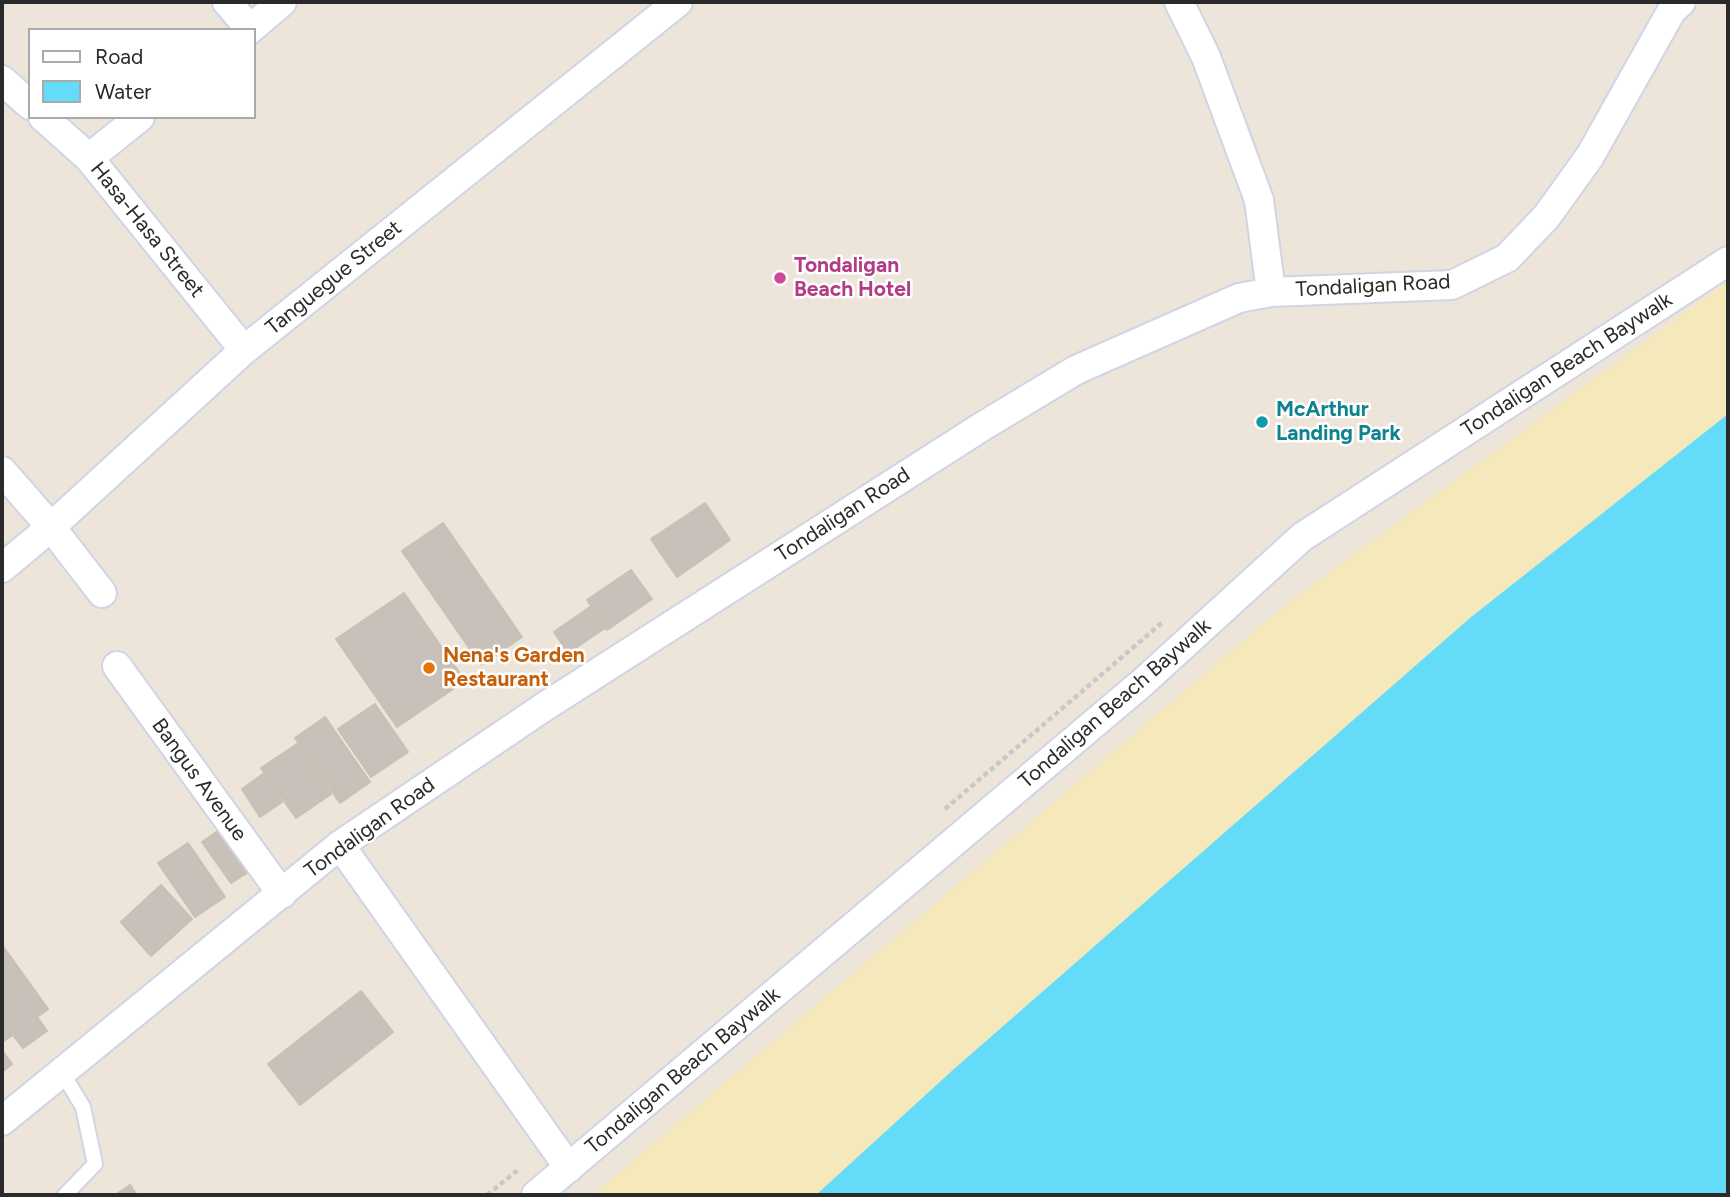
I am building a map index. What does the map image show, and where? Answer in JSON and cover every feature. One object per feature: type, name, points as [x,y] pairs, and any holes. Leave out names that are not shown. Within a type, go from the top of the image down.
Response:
[{"type":"street","points":[[227,2],[248,28]]},
{"type":"street","points":[[250,28],[282,2]]},
{"type":"street","name":"Tanguegue Street","points":[[2,568],[51,527],[244,350],[678,2]]},
{"type":"street","points":[[1180,2],[1206,57],[1259,200],[1272,292]]},
{"type":"street","name":"Tondaligan Road","points":[[2,1121],[340,845],[544,707],[983,426],[1076,370],[1239,298],[1272,292],[1452,285],[1507,258],[1547,216],[1590,156],[1672,10],[1681,2]]},
{"type":"street","points":[[2,80],[28,103]]},
{"type":"street","name":"Hasa-Hasa Street","points":[[45,119],[89,158],[244,350]]},
{"type":"street","points":[[89,158],[138,119]]},
{"type":"street","name":"Tondaligan Beach Baywalk","points":[[536,1195],[1142,683],[1302,537],[1728,261]]},
{"type":"street","points":[[2,471],[51,527],[102,593]]},
{"type":"street","name":"Bangus Avenue","points":[[117,666],[282,894]]},
{"type":"street","points":[[340,845],[569,1168]]},
{"type":"lane","points":[[61,1071],[83,1107],[95,1164],[65,1195]]},
{"type":"sand","points":[[1728,281],[1728,414],[1470,618],[954,1069],[816,1195],[593,1195],[1290,601]]},
{"type":"water","points":[[1728,414],[1728,1195],[816,1195],[954,1069],[1470,618]]},
{"type":"building","points":[[705,503],[730,540],[677,577],[651,539]]},
{"type":"building","points":[[443,523],[522,637],[481,665],[402,551]]},
{"type":"building","points":[[631,570],[652,599],[607,630],[587,600]]},
{"type":"building","points":[[404,593],[465,681],[397,727],[336,639]]},
{"type":"building","points":[[590,607],[605,628],[568,653],[554,632]]},
{"type":"building","points":[[375,704],[408,752],[371,777],[338,729]]},
{"type":"building","points":[[325,717],[370,782],[340,803],[295,738]]},
{"type":"building","points":[[297,744],[331,794],[296,818],[261,768]]},
{"type":"building","points":[[263,774],[282,802],[260,817],[242,789]]},
{"type":"building","points":[[218,831],[247,873],[231,883],[202,842]]},
{"type":"building","points":[[188,843],[225,897],[195,917],[158,863]]},
{"type":"building","points":[[161,885],[192,919],[151,956],[121,922]]},
{"type":"building","points":[[2,945],[48,1009],[37,1017],[47,1031],[23,1048],[13,1035],[2,1042]]},
{"type":"building","points":[[361,991],[393,1032],[300,1105],[268,1064]]},
{"type":"building","points":[[2,1050],[12,1064],[2,1072]]},
{"type":"building","points":[[130,1185],[137,1195],[115,1195]]},
{"type":"place","name":"Tondaligan Beach Hotel","points":[[780,278]]},
{"type":"place","name":"McArthur Landing Park","points":[[1262,422]]},
{"type":"place","name":"Nena's Garden Restaurant","points":[[429,668]]}]
